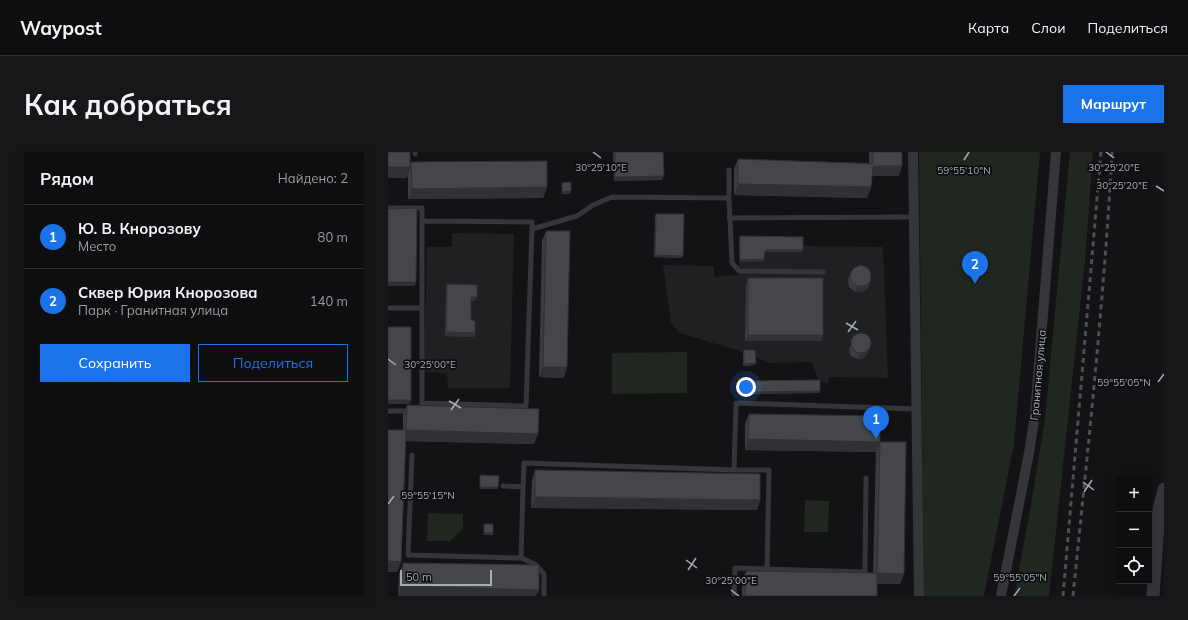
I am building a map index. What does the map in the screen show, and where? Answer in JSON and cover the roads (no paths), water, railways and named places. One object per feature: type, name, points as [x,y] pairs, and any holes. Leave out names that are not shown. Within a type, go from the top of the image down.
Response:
[{"type":"street","points":[[913,152],[919,596]]},
{"type":"street","name":"Гранитная улица","points":[[1001,596],[1029,453],[1035,414],[1056,152]]},
{"type":"street","points":[[1153,596],[1159,509],[1164,489]]},
{"type":"lane","points":[[729,170],[729,218],[732,263],[739,271],[823,272]]},
{"type":"lane","points":[[532,229],[576,216],[593,205],[612,197],[729,198]]},
{"type":"lane","points":[[388,208],[422,208],[422,411]]},
{"type":"lane","points":[[729,218],[914,217]]},
{"type":"lane","points":[[422,220],[532,222],[526,406],[422,403]]},
{"type":"lane","points":[[388,308],[421,308]]},
{"type":"lane","points":[[734,470],[736,403],[917,409]]},
{"type":"lane","points":[[388,411],[415,411]]},
{"type":"lane","points":[[412,455],[408,555],[521,558],[534,564],[544,574],[544,596]]},
{"type":"lane","points":[[521,558],[524,463],[769,470],[767,569]]},
{"type":"lane","points":[[734,596],[735,568],[866,572],[866,478]]},
{"type":"lane","points":[[503,486],[523,487]]},
{"type":"railway","points":[[1063,596],[1101,152]]},
{"type":"railway","points":[[1073,596],[1100,318],[1112,152]]},
{"type":"place","name":"Сквер Юрия Кнорозова","points":[[975,284]]},
{"type":"place","name":"Ю. В. Кнорозову","points":[[876,439]]}]
